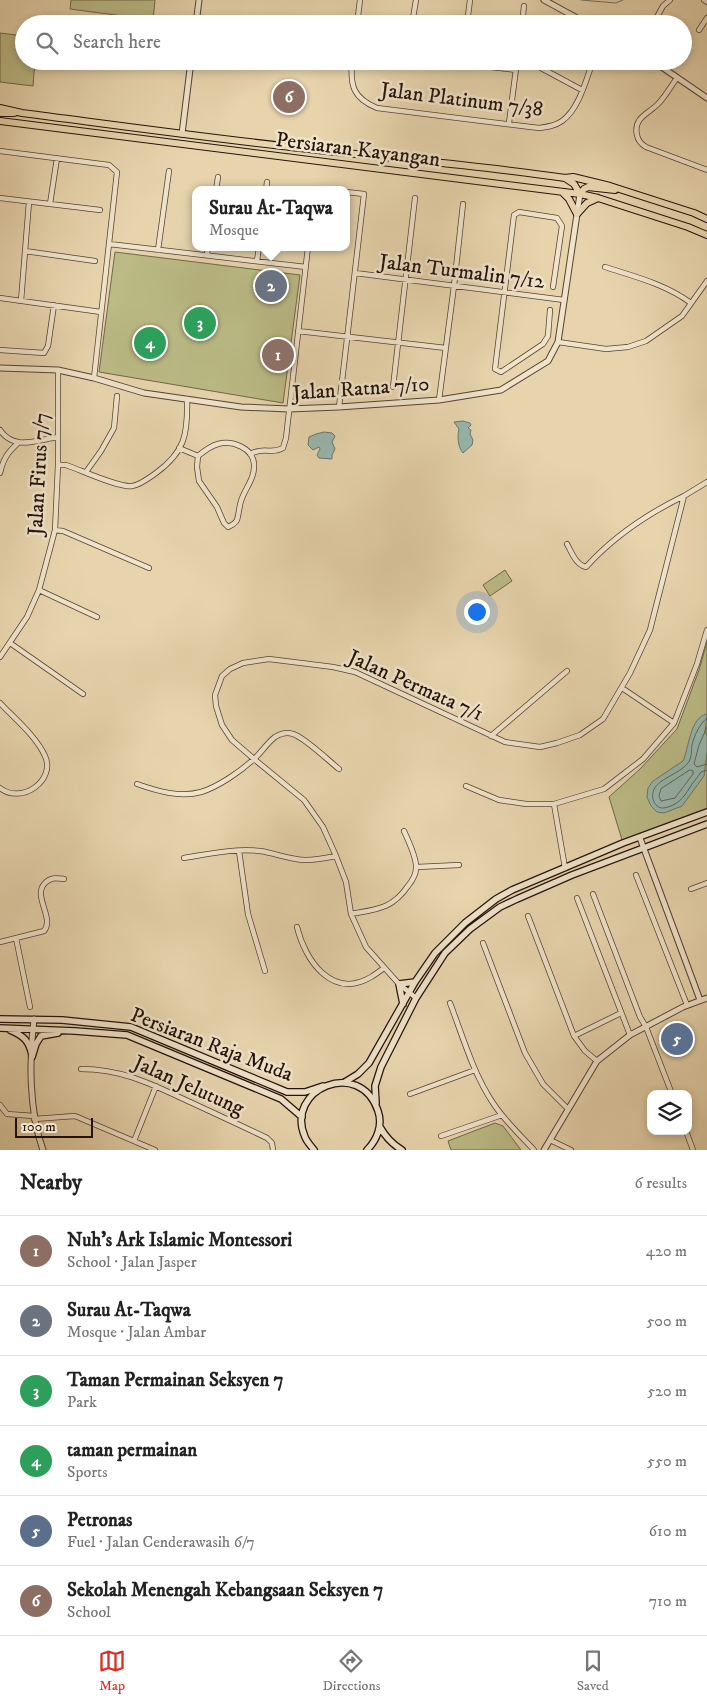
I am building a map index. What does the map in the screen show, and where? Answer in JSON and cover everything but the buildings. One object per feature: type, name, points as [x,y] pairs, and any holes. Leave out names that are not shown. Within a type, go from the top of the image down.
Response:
[{"type":"main road","name":"Persiaran Kayangan","points":[[0,108],[22,113],[182,134],[507,169],[565,178],[573,177],[628,192],[707,219]]},
{"type":"main road","points":[[0,113],[22,113]]},
{"type":"main road","name":"Persiaran Kayangan","points":[[1,121],[580,194],[688,227],[707,235]]},
{"type":"main road","points":[[565,178],[574,184],[580,194],[588,187],[628,192]]},
{"type":"main road","points":[[560,191],[569,199],[577,214],[587,203],[598,198]]},
{"type":"main road","points":[[345,1082],[358,1074],[369,1063],[415,982],[435,953],[465,922],[504,894],[623,844],[707,812]]},
{"type":"main road","points":[[367,1150],[374,1143],[380,1128],[380,1115],[376,1103],[375,1086],[381,1067],[416,998],[445,953],[470,929],[500,907],[572,875],[707,824]]},
{"type":"main road","points":[[403,1004],[399,984],[415,982]]},
{"type":"main road","name":"Persiaran Raja Muda","points":[[0,1019],[71,1021],[131,1027],[287,1092],[305,1092],[334,1083],[345,1082]]},
{"type":"main road","points":[[3,1028],[21,1034],[27,1040],[32,1058]]},
{"type":"main road","name":"Persiaran Raja Muda","points":[[3,1028],[75,1030],[127,1035],[281,1099],[302,1118]]},
{"type":"main road","points":[[32,1058],[36,1044],[41,1036],[75,1030]]},
{"type":"main road","points":[[345,1082],[357,1086],[368,1093],[376,1103]]},
{"type":"main road","points":[[314,1150],[302,1128],[302,1118],[305,1105],[313,1094],[323,1086]]},
{"type":"main road","points":[[380,1128],[386,1138],[402,1150]]},
{"type":"main road","points":[[306,1138],[307,1150]]},
{"type":"street","points":[[197,15],[199,0]]},
{"type":"street","points":[[358,15],[360,0]]},
{"type":"street","points":[[414,15],[416,0]]},
{"type":"street","points":[[468,15],[470,0]]},
{"type":"street","points":[[544,0],[572,15]]},
{"type":"street","points":[[658,15],[663,6],[670,0]]},
{"type":"street","points":[[523,15],[524,6]]},
{"type":"street","points":[[699,30],[707,18]]},
{"type":"street","points":[[182,134],[190,70]]},
{"type":"street","name":"Jalan Platinum 7/38","points":[[351,70],[351,76],[356,93],[361,99],[377,108],[539,128],[562,121],[574,108],[590,70]]},
{"type":"street","points":[[509,124],[516,70]]},
{"type":"street","points":[[545,70],[582,90]]},
{"type":"street","points":[[666,70],[707,98]]},
{"type":"street","points":[[677,78],[658,104],[638,121],[636,128],[637,137],[641,144],[646,147],[707,170]]},
{"type":"street","points":[[0,151],[109,165],[116,172],[94,378]]},
{"type":"street","points":[[50,204],[57,158]]},
{"type":"street","points":[[158,250],[169,171]]},
{"type":"street","points":[[217,186],[218,177]]},
{"type":"street","points":[[266,186],[267,182]]},
{"type":"street","points":[[339,407],[364,194],[350,192]]},
{"type":"street","name":"Jalan Ratna 7/10","points":[[0,368],[58,370],[94,378],[144,393],[242,407],[288,409],[339,407],[439,400],[500,390],[548,361],[558,342],[580,194]]},
{"type":"street","points":[[0,198],[100,210]]},
{"type":"street","points":[[393,387],[407,280],[415,198]]},
{"type":"street","points":[[21,301],[29,202]]},
{"type":"street","points":[[439,400],[463,204]]},
{"type":"street","points":[[550,310],[548,336],[543,344],[501,372],[495,369],[514,215],[519,212],[557,218],[562,226],[553,287]]},
{"type":"street","points":[[109,244],[306,267]]},
{"type":"street","points":[[207,256],[208,251]]},
{"type":"street","points":[[257,261],[258,251]]},
{"type":"street","points":[[250,454],[258,450],[277,451],[283,448],[286,438],[308,251]]},
{"type":"street","points":[[25,252],[96,260]]},
{"type":"street","points":[[605,267],[658,284],[676,292],[691,303]]},
{"type":"street","name":"Jalan Turmalin 7/12","points":[[355,273],[564,300]]},
{"type":"street","points":[[558,342],[606,349],[628,347],[646,341],[682,316],[707,281]]},
{"type":"street","points":[[0,298],[101,312]]},
{"type":"street","points":[[0,350],[44,353],[48,346],[54,305]]},
{"type":"street","points":[[298,330],[446,348]]},
{"type":"street","name":"Jalan Firus 7/7","points":[[0,657],[27,617],[39,590],[55,530],[58,465],[58,370]]},
{"type":"street","points":[[86,472],[114,428],[117,396]]},
{"type":"street","points":[[58,465],[86,472],[107,481],[131,486],[145,480],[166,465],[177,454],[186,435],[187,399]]},
{"type":"street","points":[[0,430],[4,437],[17,444]]},
{"type":"street","points":[[0,473],[9,450],[17,444],[58,437]]},
{"type":"street","points":[[231,442],[250,454],[254,463],[252,479],[241,500],[237,520],[233,525],[228,526],[224,523],[217,507],[199,481],[198,456],[206,449],[217,444],[231,442]]},
{"type":"street","points":[[179,448],[198,456]]},
{"type":"street","points":[[567,544],[578,563],[586,567],[602,550],[630,527],[652,512],[707,482]]},
{"type":"street","name":"Jalan Permata 7/1","points":[[416,998],[399,984],[366,947],[352,914],[346,882],[336,856],[323,827],[304,800],[232,740],[222,725],[216,706],[215,695],[222,676],[230,669],[243,663],[269,659],[333,667],[355,672],[505,742],[540,747],[572,738],[592,729],[603,719],[622,688],[650,630],[660,584],[684,496]]},
{"type":"street","points":[[55,530],[149,568]]},
{"type":"street","points":[[39,590],[97,617]]},
{"type":"street","points":[[466,786],[499,800],[526,804],[554,804],[592,793],[608,786],[643,760],[674,723],[697,664],[707,630]]},
{"type":"street","points":[[10,643],[82,694]]},
{"type":"street","points":[[491,736],[567,671]]},
{"type":"street","points":[[622,688],[674,723]]},
{"type":"street","points":[[0,703],[38,743],[46,758],[46,773],[38,786],[29,792],[10,793],[0,788]]},
{"type":"street","points":[[137,784],[158,791],[180,794],[201,792],[222,782],[254,760],[275,738],[282,734],[293,734],[339,769]]},
{"type":"street","points":[[554,804],[565,868]]},
{"type":"street","points":[[352,914],[376,910],[392,904],[403,894],[413,879],[417,867],[404,831]]},
{"type":"street","points":[[640,838],[700,1000]]},
{"type":"street","points":[[184,858],[216,852],[239,851],[260,851],[304,860],[320,860],[336,856]]},
{"type":"street","points":[[239,851],[248,914],[265,971]]},
{"type":"street","points":[[417,867],[459,865]]},
{"type":"street","points":[[636,875],[687,1005]]},
{"type":"street","points":[[0,942],[44,931],[47,925],[41,888],[49,879],[64,879]]},
{"type":"street","points":[[691,889],[707,883]]},
{"type":"street","points":[[593,894],[640,1018],[646,1027],[670,1090]]},
{"type":"street","points":[[577,898],[630,1035]]},
{"type":"street","points":[[528,916],[574,1036],[585,1051],[597,1061]]},
{"type":"street","points":[[297,927],[301,941],[315,966],[324,975],[336,982],[350,984],[361,982],[384,968]]},
{"type":"street","points":[[16,938],[30,1008]]},
{"type":"street","points":[[483,943],[525,1053],[543,1084],[568,1109]]},
{"type":"street","points":[[544,1150],[597,1061],[630,1035],[687,1005],[707,998]]},
{"type":"street","points":[[450,1003],[475,1070],[487,1094],[502,1115],[534,1150]]},
{"type":"street","points":[[574,1036],[621,1013]]},
{"type":"street","points":[[34,1019],[32,1058],[34,1117],[42,1150]]},
{"type":"street","name":"Jalan Jelutung","points":[[81,1069],[119,1072],[156,1086],[267,1138],[272,1143],[273,1150]]},
{"type":"street","points":[[410,1094],[475,1070]]},
{"type":"street","points":[[134,1141],[156,1086]]},
{"type":"street","points":[[0,1105],[7,1114],[34,1117],[75,1116],[155,1150]]},
{"type":"street","points":[[442,1136],[502,1115]]},
{"type":"street","points":[[687,1135],[693,1150]]},
{"type":"street","points":[[550,1140],[571,1150]]},
{"type":"green space","points":[[71,0],[155,0],[154,15],[115,15],[70,9]]},
{"type":"green space","points":[[0,33],[15,35],[15,70],[34,70],[33,86],[0,82]]},
{"type":"green space","points":[[115,252],[300,275],[283,403],[99,372]]},
{"type":"green space","points":[[505,570],[512,581],[490,596],[483,585]]},
{"type":"green space","points":[[707,642],[707,812],[623,843],[609,797],[640,769],[677,729],[699,670]]},
{"type":"green space","points":[[495,1123],[503,1126],[521,1150],[451,1150],[448,1141]]},
{"type":"water","points":[[463,421],[470,423],[471,425],[468,428],[471,430],[470,434],[473,440],[472,445],[463,453],[458,442],[459,429],[454,422]]},
{"type":"water","points":[[324,432],[332,433],[335,436],[332,442],[335,449],[332,459],[319,458],[317,455],[319,447],[313,450],[308,445],[309,437]]},
{"type":"water","points":[[707,714],[705,732],[707,736],[707,752],[704,776],[682,806],[664,813],[657,812],[651,806],[647,797],[648,788],[653,781],[683,761],[697,721],[701,716]]},
{"type":"waterway","points":[[581,0],[616,3],[623,0]]},
{"type":"place","name":"Sekolah Menengah Kebangsaan Seksyen 7","points":[[289,97]]},
{"type":"place","name":"Surau At-Taqwa","points":[[271,286]]},
{"type":"place","name":"Taman Permainan Seksyen 7","points":[[200,323]]},
{"type":"place","name":"taman permainan","points":[[150,343]]},
{"type":"place","name":"Nuh's Ark Islamic Montessori","points":[[278,355]]},
{"type":"place","name":"Petronas","points":[[677,1039]]}]
